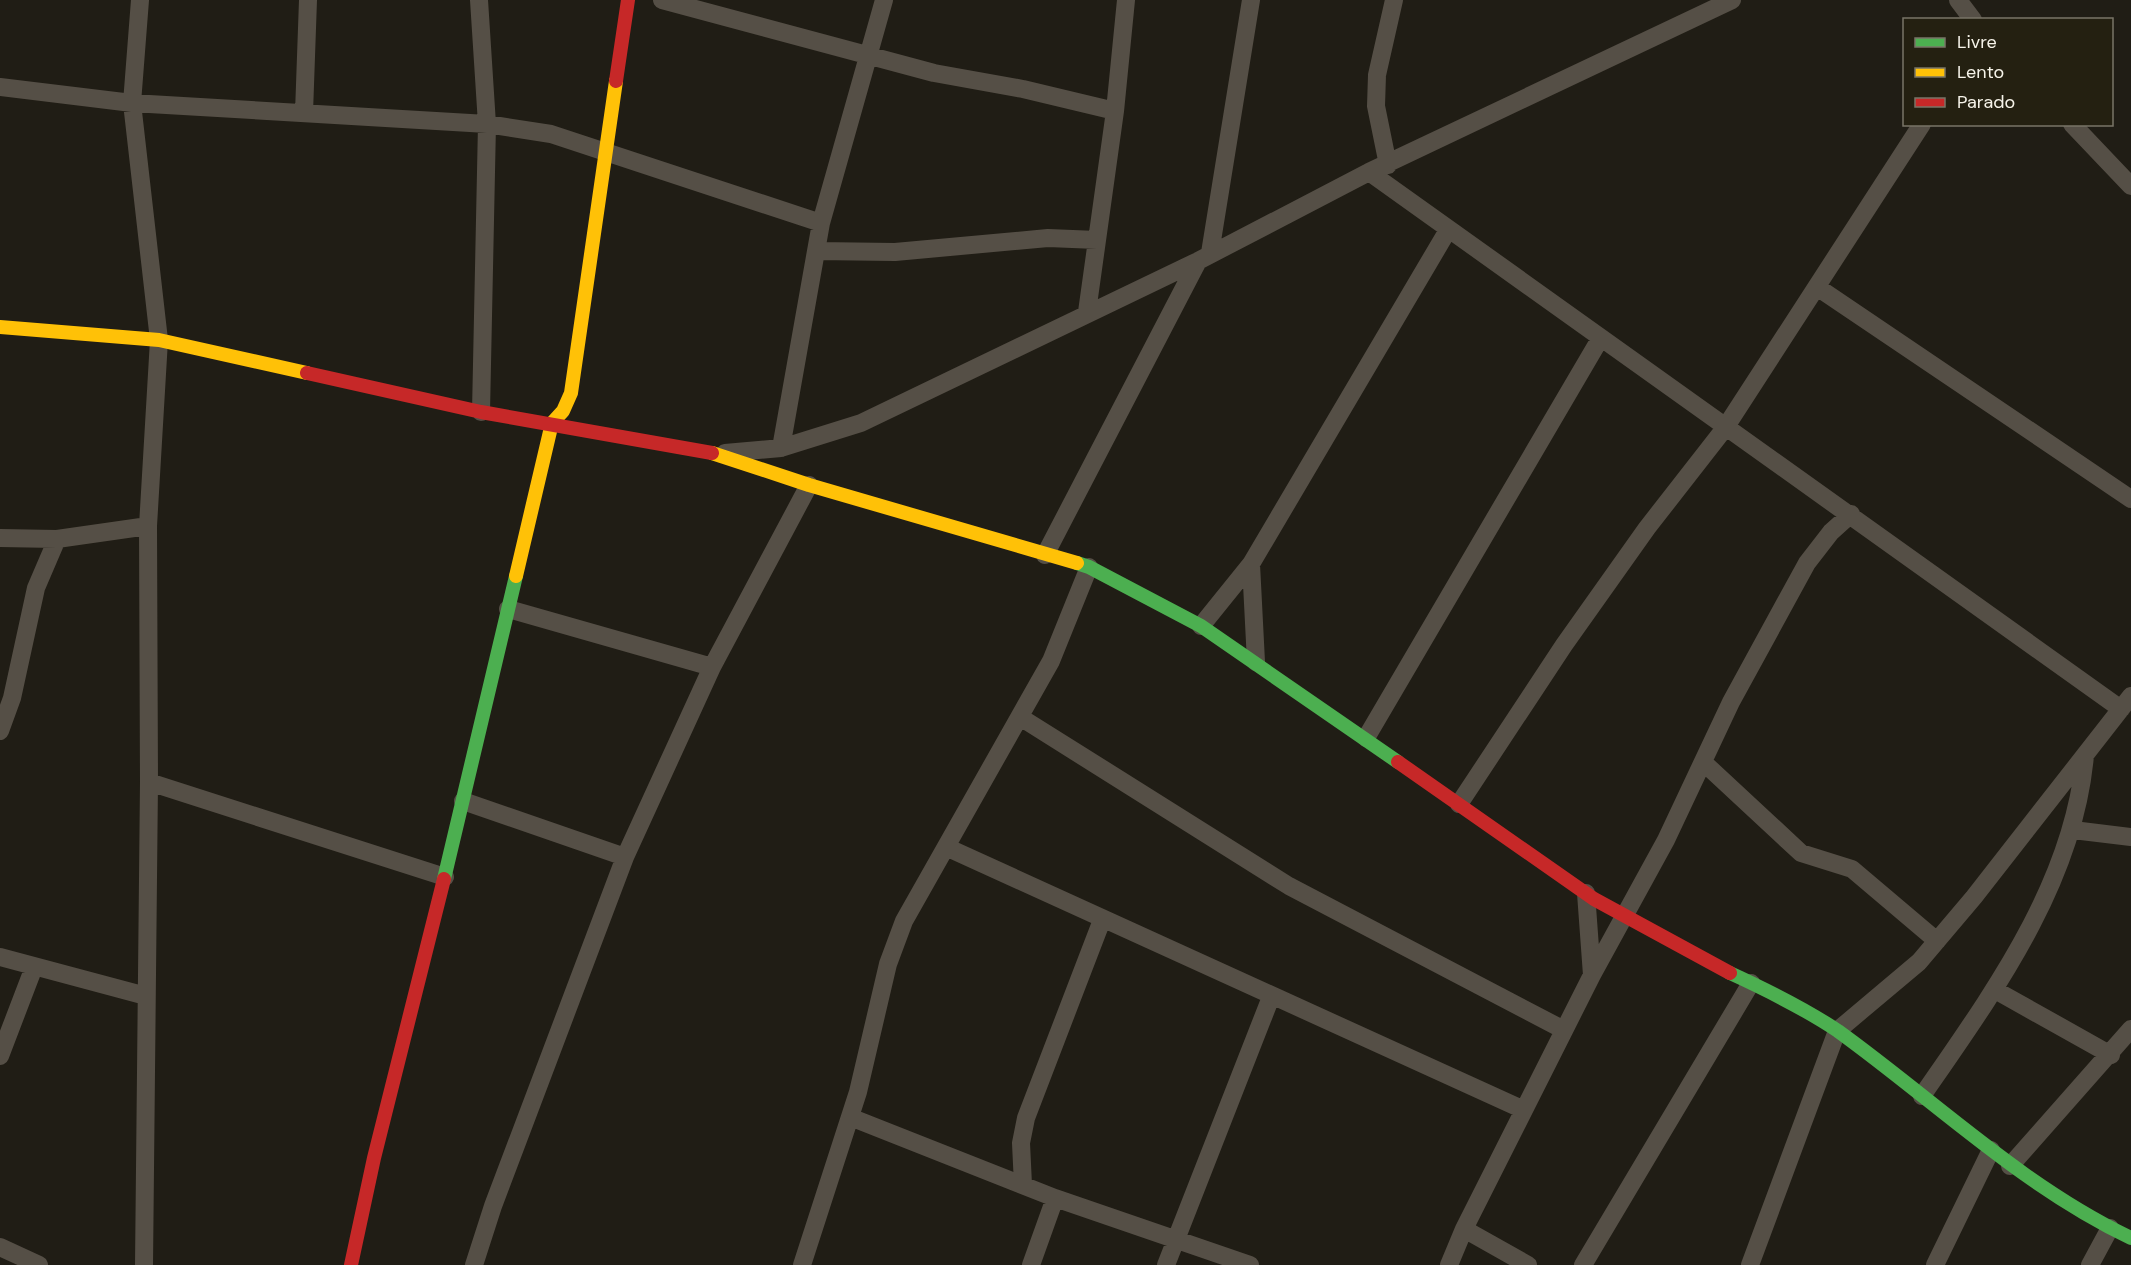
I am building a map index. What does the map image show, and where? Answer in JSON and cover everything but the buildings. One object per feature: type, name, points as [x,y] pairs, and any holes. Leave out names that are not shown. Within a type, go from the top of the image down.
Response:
[{"type":"street","points":[[140,0],[132,103],[159,340],[148,526],[149,782],[144,1265]]},
{"type":"street","points":[[304,113],[308,0]]},
{"type":"street","points":[[479,0],[487,124],[481,412]]},
{"type":"street","points":[[351,1265],[374,1158],[445,877],[552,423],[563,411],[571,393],[628,0]]},
{"type":"street","points":[[662,0],[867,57],[1115,111]]},
{"type":"street","points":[[781,448],[821,223],[884,0]]},
{"type":"street","points":[[1087,312],[1115,111],[1126,0]]},
{"type":"street","points":[[1045,555],[1204,257],[1251,0]]},
{"type":"street","points":[[1388,165],[1376,106],[1377,75],[1394,0]]},
{"type":"street","points":[[716,454],[781,448],[861,423],[1204,257],[1369,172],[1388,165],[1732,0]]},
{"type":"street","points":[[1958,0],[1972,18]]},
{"type":"street","points":[[0,87],[132,103],[487,124],[551,134],[821,223]]},
{"type":"street","points":[[1458,804],[1633,548],[1725,428],[1921,126]]},
{"type":"street","points":[[2074,126],[2131,186]]},
{"type":"street","points":[[1369,172],[1725,428],[2126,703],[1919,962],[1837,1031],[1750,1265]]},
{"type":"street","points":[[1201,626],[1251,564],[1448,230]]},
{"type":"street","points":[[816,251],[895,252],[1048,238],[1097,240]]},
{"type":"street","points":[[1817,287],[2131,499]]},
{"type":"street","points":[[0,327],[159,340],[481,412],[716,454],[809,485],[1089,567],[1201,626],[1624,917],[1785,999],[1837,1031],[2010,1166],[2110,1228],[2131,1238]]},
{"type":"street","points":[[1366,738],[1600,339]]},
{"type":"street","points":[[474,1265],[497,1196],[625,856],[712,667],[809,485]]},
{"type":"street","points":[[1449,1265],[1464,1229],[1592,975],[1666,840],[1731,702],[1807,563],[1831,532],[1851,514]]},
{"type":"street","points":[[0,538],[57,539],[148,526]]},
{"type":"street","points":[[0,731],[12,698],[36,588],[57,539]]},
{"type":"street","points":[[1251,564],[1256,662]]},
{"type":"street","points":[[802,1265],[850,1117],[888,964],[904,921],[1051,661],[1089,567]]},
{"type":"street","points":[[508,609],[712,667]]},
{"type":"street","points":[[1020,717],[1289,886],[1564,1030]]},
{"type":"street","points":[[1922,1096],[1995,990],[2038,910],[2073,830],[2082,789],[2085,755]]},
{"type":"street","points":[[1703,762],[1801,853],[1852,869],[1937,941]]},
{"type":"street","points":[[149,782],[445,877]]},
{"type":"street","points":[[463,801],[625,856]]},
{"type":"street","points":[[2073,830],[2131,837]]},
{"type":"street","points":[[946,847],[1271,997],[1524,1110]]},
{"type":"street","points":[[1586,893],[1592,975]]},
{"type":"street","points":[[1023,1185],[1021,1143],[1026,1118],[1102,920]]},
{"type":"street","points":[[0,957],[146,996]]},
{"type":"street","points":[[0,1056],[34,967]]},
{"type":"street","points":[[1583,1265],[1752,983]]},
{"type":"street","points":[[1995,990],[2110,1055]]},
{"type":"street","points":[[1166,1265],[1271,997]]},
{"type":"street","points":[[2010,1166],[2131,1029]]},
{"type":"street","points":[[850,1117],[1055,1198],[1250,1265]]},
{"type":"street","points":[[1935,1265],[1991,1150]]},
{"type":"street","points":[[1031,1265],[1055,1198]]},
{"type":"street","points":[[2090,1265],[2110,1228]]},
{"type":"street","points":[[1464,1229],[1528,1265]]},
{"type":"street","points":[[0,1247],[39,1265]]},
{"type":"traffic: fast","points":[[1077,563],[1089,567],[1201,626],[1398,762]]},
{"type":"traffic: fast","points":[[444,879],[516,576]]},
{"type":"traffic: fast","points":[[1730,973],[1785,1000],[1838,1031],[2016,1168],[2053,1194],[2131,1238]]},
{"type":"traffic: slow","points":[[516,576],[552,423],[563,411],[571,393],[616,81]]},
{"type":"traffic: slow","points":[[0,327],[159,340],[307,373]]},
{"type":"traffic: slow","points":[[712,453],[809,485],[1077,563]]},
{"type":"traffic: jam","points":[[616,81],[628,0]]},
{"type":"traffic: jam","points":[[307,373],[481,412],[712,453]]},
{"type":"traffic: jam","points":[[1398,762],[1594,899],[1730,973]]},
{"type":"traffic: jam","points":[[351,1265],[374,1158],[444,879]]}]
